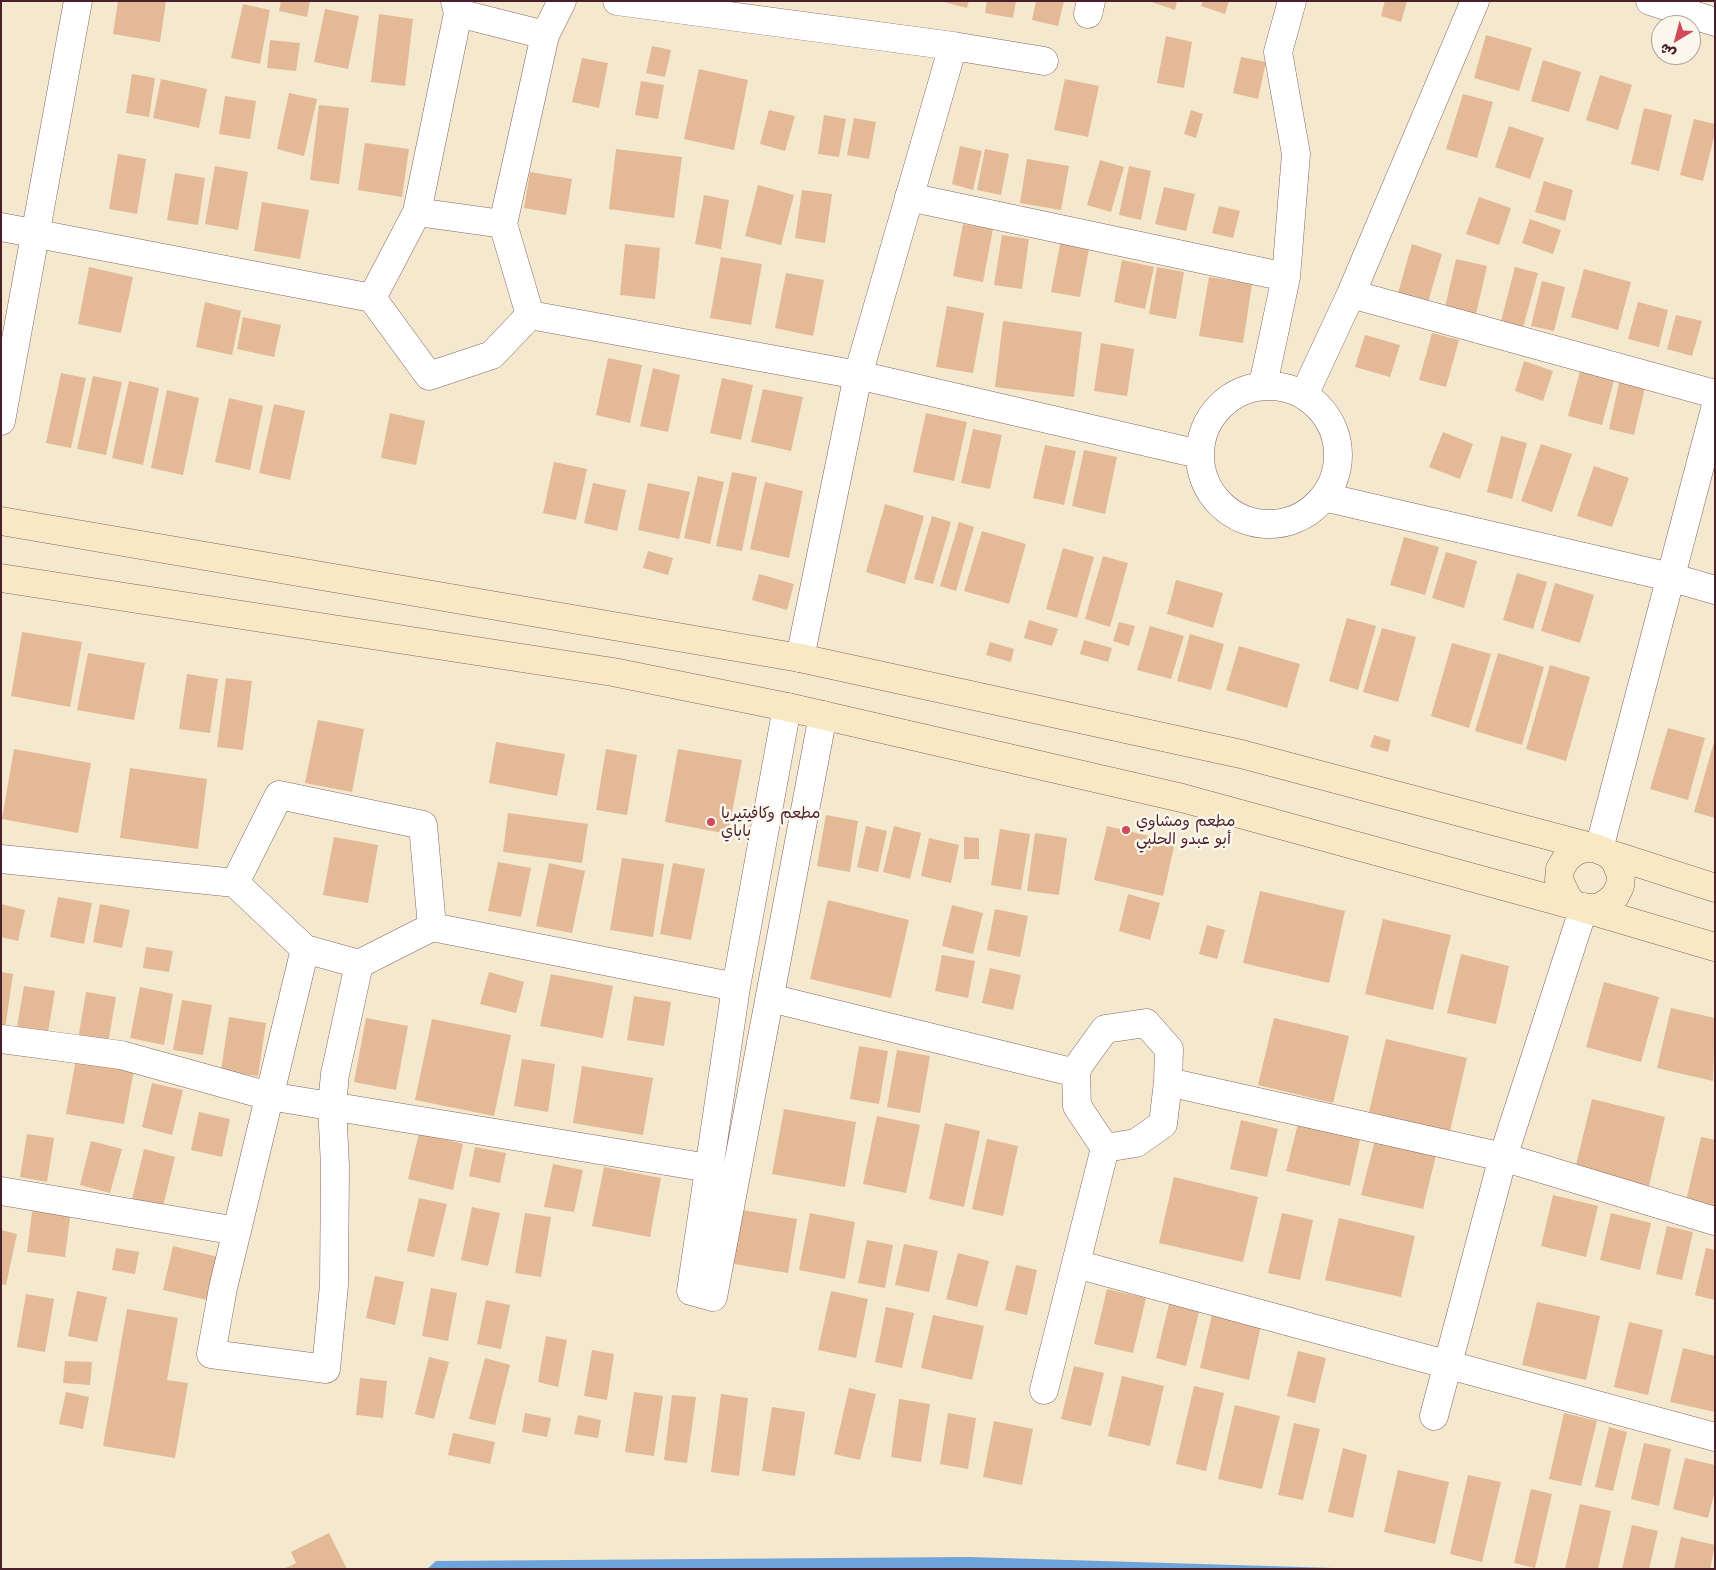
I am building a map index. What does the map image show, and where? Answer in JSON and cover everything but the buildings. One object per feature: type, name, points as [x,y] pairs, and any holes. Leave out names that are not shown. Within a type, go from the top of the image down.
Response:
[{"type":"main road","points":[[1,521],[800,658],[1241,754],[1600,850],[1715,888]]},
{"type":"main road","points":[[1,578],[613,672],[823,714],[1182,798],[1583,907],[1715,948]]},
{"type":"main road","points":[[1584,848],[1600,850],[1615,860],[1619,870],[1620,886],[1615,896],[1607,903],[1598,908],[1583,907],[1568,899],[1562,890],[1559,880],[1560,869],[1566,858],[1574,852],[1584,848]]},
{"type":"street","points":[[1,420],[38,233],[78,1]]},
{"type":"street","points":[[530,315],[503,224],[545,35],[562,1]]},
{"type":"street","points":[[617,1],[953,46],[1044,61]]},
{"type":"street","points":[[1264,385],[1286,278],[1296,154],[1278,52],[1292,1]]},
{"type":"street","points":[[1304,394],[1351,294],[1475,1]]},
{"type":"street","points":[[1650,1],[1715,22]]},
{"type":"street","points":[[372,298],[417,212],[457,7],[545,35]]},
{"type":"street","points":[[800,658],[858,375],[953,46]]},
{"type":"street","points":[[909,197],[1286,278]]},
{"type":"street","points":[[417,212],[503,224]]},
{"type":"street","points":[[1,227],[372,298],[429,376],[492,355],[530,315]]},
{"type":"street","points":[[1351,294],[1715,394]]},
{"type":"street","points":[[530,315],[858,375],[1199,454]]},
{"type":"street","points":[[1264,385],[1284,386],[1304,394],[1322,409],[1334,430],[1339,453],[1335,477],[1324,497],[1308,512],[1289,522],[1267,525],[1246,520],[1226,510],[1212,494],[1202,475],[1199,454],[1202,433],[1211,415],[1220,405],[1244,389],[1264,385]]},
{"type":"street","points":[[1600,850],[1715,409]]},
{"type":"street","points":[[1324,497],[1670,577],[1715,590]]},
{"type":"street","points":[[787,707],[736,986],[691,1291],[713,1297],[823,714]]},
{"type":"street","points":[[235,884],[279,795],[405,822],[423,826],[432,927]]},
{"type":"street","points":[[1,859],[235,884],[305,949],[359,964],[432,927],[736,986]]},
{"type":"street","points":[[1434,1416],[1503,1157],[1583,907]]},
{"type":"street","points":[[305,949],[223,1288],[211,1354],[326,1369],[334,1285],[335,1166],[332,1106],[335,1074],[359,964]]},
{"type":"street","points":[[770,998],[1076,1073]]},
{"type":"street","points":[[1044,1390],[1105,1148],[1077,1106],[1076,1073],[1079,1065],[1105,1029],[1146,1024],[1169,1050],[1168,1082],[1163,1124],[1136,1143],[1105,1148]]},
{"type":"street","points":[[1,1039],[121,1055],[269,1096],[709,1168]]},
{"type":"street","points":[[1168,1082],[1503,1157],[1715,1222]]},
{"type":"street","points":[[1,1192],[237,1231]]},
{"type":"street","points":[[1076,1264],[1715,1437]]},
{"type":"water","points":[[969,1557],[1366,1569],[427,1569],[436,1561]]},
{"type":"place","name":"مطعم وكافيتيريا باباي","points":[[711,822]]},
{"type":"place","name":"مطعم ومشاوي أبو عبدو الحلبي","points":[[1126,830]]}]
